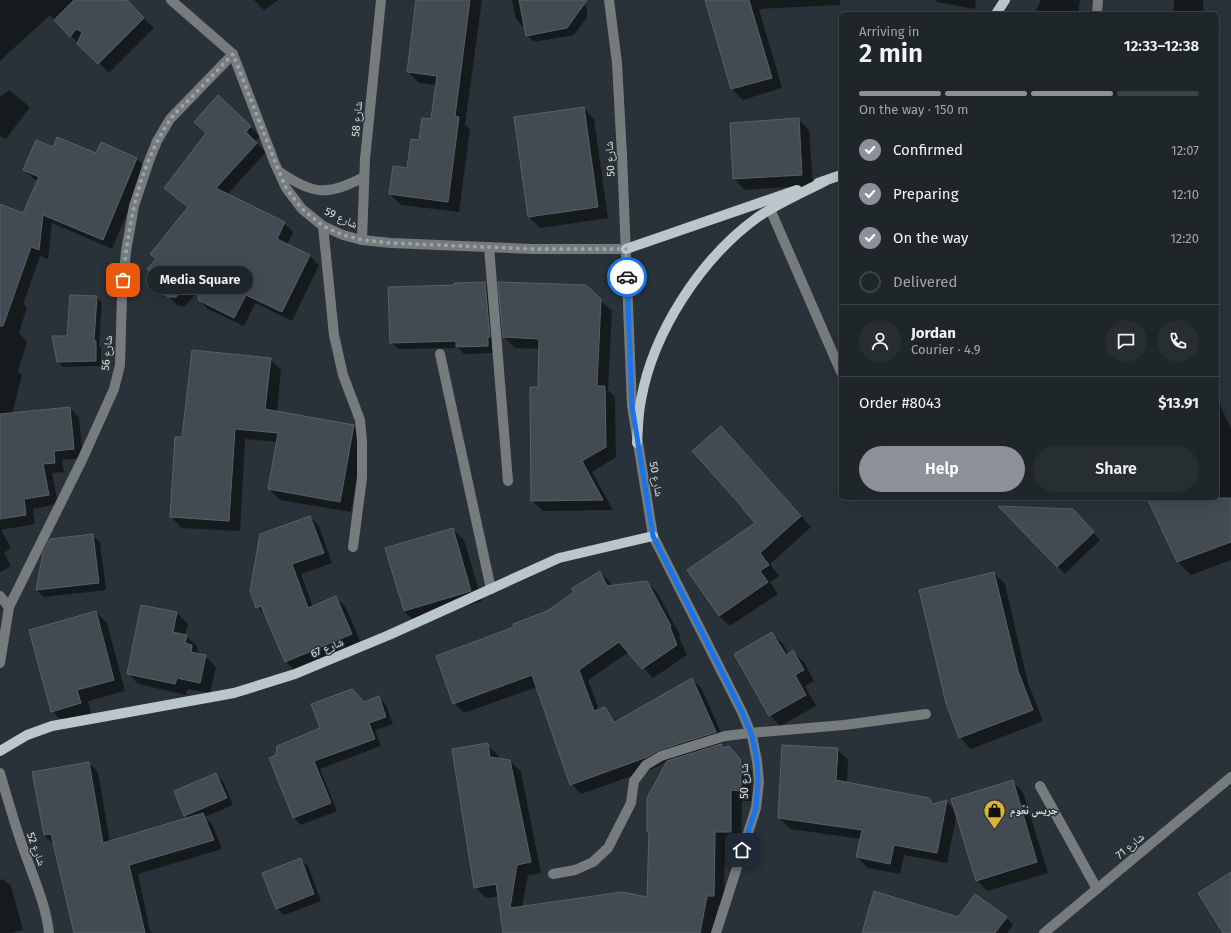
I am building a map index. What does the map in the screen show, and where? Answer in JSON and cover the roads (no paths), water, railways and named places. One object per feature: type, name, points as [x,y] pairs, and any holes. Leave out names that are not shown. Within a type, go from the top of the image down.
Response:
[{"type":"main road","points":[[997,12],[1005,0]]},
{"type":"main road","points":[[626,249],[839,176]]},
{"type":"main road","points":[[637,443],[638,418],[647,375],[659,342],[672,315],[691,286],[726,245],[757,218],[770,209],[825,181]]},
{"type":"main road","name":"شارع 67","points":[[0,751],[27,735],[52,726],[234,693],[295,674],[389,635],[559,558],[653,536]]},
{"type":"street","name":"شارع 59","points":[[171,0],[233,54],[286,188],[302,209],[323,226],[343,235],[362,240],[390,243],[532,249],[626,249]]},
{"type":"street","name":"شارع 58","points":[[362,240],[364,177],[381,0]]},
{"type":"street","name":"شارع 50","points":[[609,0],[617,64],[632,406],[653,536],[742,712],[750,733],[757,761],[758,782],[756,808],[716,933]]},
{"type":"street","points":[[1097,12],[1098,0]]},
{"type":"street","name":"شارع 56","points":[[0,663],[9,607],[82,460],[114,389],[120,365],[122,295],[126,251],[134,206],[149,161],[170,119],[233,54]]},
{"type":"street","points":[[279,171],[304,187],[319,191],[335,190],[364,177]]},
{"type":"street","points":[[770,209],[839,367]]},
{"type":"street","points":[[323,226],[334,335],[343,374],[360,420],[362,441],[362,478],[353,547]]},
{"type":"street","points":[[488,247],[508,481]]},
{"type":"street","points":[[440,354],[491,589]]},
{"type":"street","points":[[0,596],[9,607]]},
{"type":"street","points":[[553,874],[575,870],[593,862],[608,848],[631,803],[634,781],[646,765],[661,756],[725,736],[844,725],[926,714]]},
{"type":"street","name":"شارع 52","points":[[0,773],[17,831],[40,893],[49,933]]},
{"type":"street","name":"شارع 71","points":[[1044,933],[1231,778]]},
{"type":"street","points":[[1040,786],[1097,889]]},
{"type":"place","name":"Media Square","points":[[123,280]]},
{"type":"place","name":"جريس نعّوم","points":[[994,830]]}]
